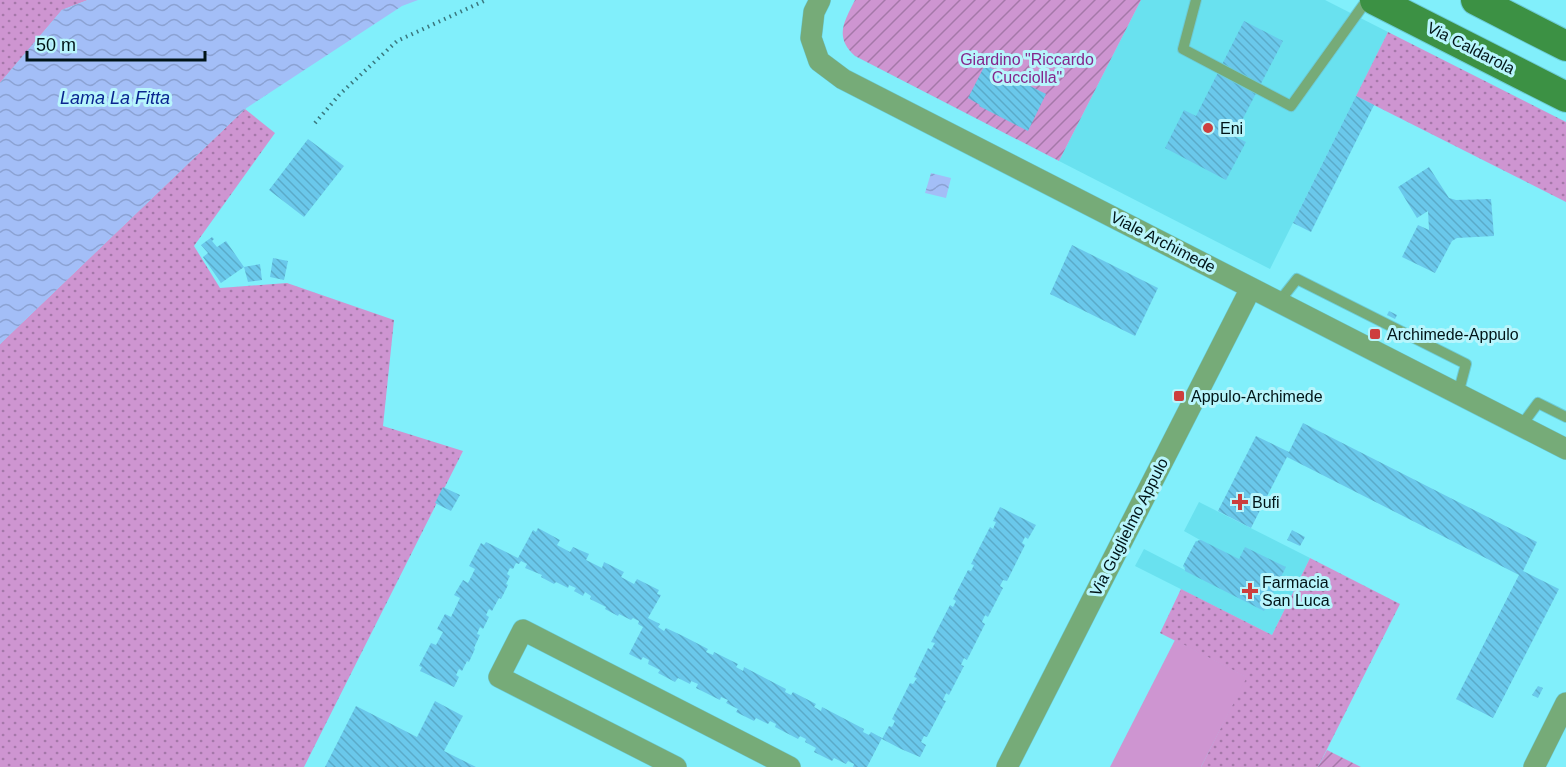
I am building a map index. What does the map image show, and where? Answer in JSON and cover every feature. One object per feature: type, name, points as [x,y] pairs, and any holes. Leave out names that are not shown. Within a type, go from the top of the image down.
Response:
[{"type":"street","name":"Viale Archimede","points":[[820,0],[813,12],[812,38],[819,61],[843,79],[1566,449]]},
{"type":"street","name":"Via Caldarola","points":[[1376,0],[1566,97]]},
{"type":"street","points":[[1476,0],[1566,46]]},
{"type":"street","name":"Via Guglielmo Appulo","points":[[1008,767],[1251,288]]},
{"type":"street","points":[[676,767],[499,677],[523,630],[790,767]]},
{"type":"street","points":[[1534,767],[1566,703]]},
{"type":"lane","points":[[1196,0],[1183,49],[1291,105],[1367,0]]},
{"type":"lane","points":[[1278,303],[1297,279],[1466,364],[1458,394]]},
{"type":"lane","points":[[1521,426],[1538,404],[1566,417]]},
{"type":"path","points":[[315,123],[340,94],[397,42],[486,0]]},
{"type":"shaded area","name":"Eni","points":[[1141,0],[1325,0],[1388,32],[1270,269],[1059,161]]},
{"type":"shaded area","points":[[1199,502],[1310,558],[1272,635],[1135,566],[1144,549],[1185,570],[1183,566],[1196,541],[1200,540],[1184,531]]},
{"type":"green space","points":[[0,0],[88,0],[62,10],[0,83]]},
{"type":"green space","name":"Giardino \"Riccardo Cucciolla\"","points":[[855,0],[1141,0],[1059,161],[855,56],[845,42],[843,29]]},
{"type":"green space","points":[[1388,32],[1566,122],[1566,202],[1356,96]]},
{"type":"green space","points":[[245,109],[275,133],[194,246],[220,288],[287,283],[394,320],[383,426],[463,451],[304,767],[0,767],[0,344]]},
{"type":"green space","points":[[1310,558],[1400,604],[1318,767],[1201,767],[1246,677],[1160,633],[1181,589],[1272,635]]},
{"type":"green space","points":[[1175,640],[1247,677],[1201,767],[1110,767]]},
{"type":"green space","points":[[1327,750],[1361,767],[1318,767]]},
{"type":"water","name":"Lama La Fitta","points":[[88,0],[418,0],[402,6],[245,109],[0,344],[0,83],[62,10]]},
{"type":"water","points":[[931,173],[951,178],[946,198],[925,193]]},
{"type":"building","points":[[1244,21],[1283,41],[1234,136],[1246,142],[1226,180],[1165,148],[1184,110],[1196,116]]},
{"type":"building","points":[[985,65],[1046,94],[1028,131],[968,98]]},
{"type":"building","points":[[1356,96],[1374,105],[1311,232],[1293,223]]},
{"type":"building","points":[[308,139],[344,166],[304,217],[269,190]]},
{"type":"building","points":[[1429,167],[1449,198],[1456,200],[1491,199],[1494,236],[1457,238],[1452,241],[1435,273],[1402,257],[1418,225],[1429,230],[1428,211],[1417,218],[1398,187]]},
{"type":"building","points":[[212,237],[217,247],[226,241],[244,267],[221,283],[203,257],[208,253],[201,245]]},
{"type":"building","points":[[1072,245],[1158,288],[1135,336],[1050,294]]},
{"type":"building","points":[[273,258],[288,261],[284,280],[270,277]]},
{"type":"building","points":[[260,264],[262,280],[248,282],[244,267]]},
{"type":"building","points":[[1389,311],[1397,315],[1395,319],[1387,315]]},
{"type":"building","points":[[1303,423],[1537,542],[1523,571],[1559,589],[1493,718],[1456,699],[1519,575],[1287,457],[1251,528],[1218,511],[1256,436],[1289,452]]},
{"type":"building","points":[[443,487],[460,495],[451,511],[435,503]]},
{"type":"building","points":[[1000,507],[1036,525],[1028,539],[1025,537],[1022,543],[1025,545],[1007,581],[1003,580],[1000,586],[1003,588],[988,617],[985,615],[982,622],[985,624],[967,660],[964,658],[961,665],[964,666],[949,695],[946,693],[943,700],[946,701],[927,737],[924,736],[921,742],[926,745],[920,757],[882,739],[889,726],[892,727],[895,721],[892,719],[910,683],[913,684],[917,678],[914,677],[928,648],[931,650],[935,643],[931,642],[950,605],[953,607],[956,601],[953,599],[968,570],[971,571],[974,565],[971,564],[990,527],[993,529],[996,522],[993,521]]},
{"type":"building","points":[[538,528],[560,540],[557,545],[570,552],[573,547],[589,554],[586,560],[602,568],[604,562],[624,572],[621,577],[634,584],[637,579],[659,590],[657,594],[661,595],[648,618],[660,624],[658,627],[664,631],[666,628],[683,636],[708,649],[706,652],[713,655],[714,652],[738,664],[736,667],[743,671],[744,667],[786,689],[785,692],[791,695],[793,692],[816,704],[814,707],[821,711],[822,707],[864,729],[863,732],[869,735],[871,732],[882,738],[867,767],[853,767],[854,764],[848,761],[846,764],[834,758],[832,761],[814,752],[816,748],[805,742],[806,739],[800,736],[798,739],[775,727],[776,724],[770,721],[768,724],[756,718],[754,721],[736,712],[738,709],[726,703],[728,700],[721,697],[720,700],[696,688],[698,684],[691,681],[690,684],[678,678],[675,682],[658,673],[660,670],[648,664],[649,660],[643,657],[641,660],[629,654],[643,627],[638,624],[639,621],[619,614],[618,616],[590,599],[591,596],[585,592],[583,596],[574,591],[576,588],[569,585],[568,588],[556,582],[554,584],[541,577],[542,575],[525,568],[527,564],[521,561],[519,564],[516,563],[513,569],[510,568],[507,574],[510,576],[506,584],[508,585],[492,611],[489,609],[486,615],[489,617],[483,629],[480,627],[477,634],[480,635],[475,649],[462,671],[459,669],[456,675],[459,677],[454,687],[420,671],[422,667],[419,666],[431,643],[436,645],[443,632],[437,629],[445,614],[451,617],[460,598],[454,595],[463,580],[468,583],[475,569],[469,566],[481,543],[484,545],[486,542],[518,558],[533,530],[536,532]]},
{"type":"building","points":[[1292,530],[1305,537],[1300,546],[1287,540]]},
{"type":"building","name":"Farmacia San Luca","points":[[1199,540],[1239,559],[1245,547],[1286,567],[1264,611],[1185,571],[1183,566],[1196,541]]},
{"type":"building","points":[[1538,686],[1543,688],[1538,698],[1532,695]]},
{"type":"building","points":[[435,701],[463,716],[444,751],[476,767],[325,767],[356,706],[417,737]]},
{"type":"place","name":"Eni","points":[[1208,128]]},
{"type":"place","name":"Archimede-Appulo","points":[[1375,334]]},
{"type":"place","name":"Appulo-Archimede","points":[[1179,396]]},
{"type":"place","name":"Bufi","points":[[1240,502]]},
{"type":"place","name":"Farmacia San Luca","points":[[1250,591]]}]
